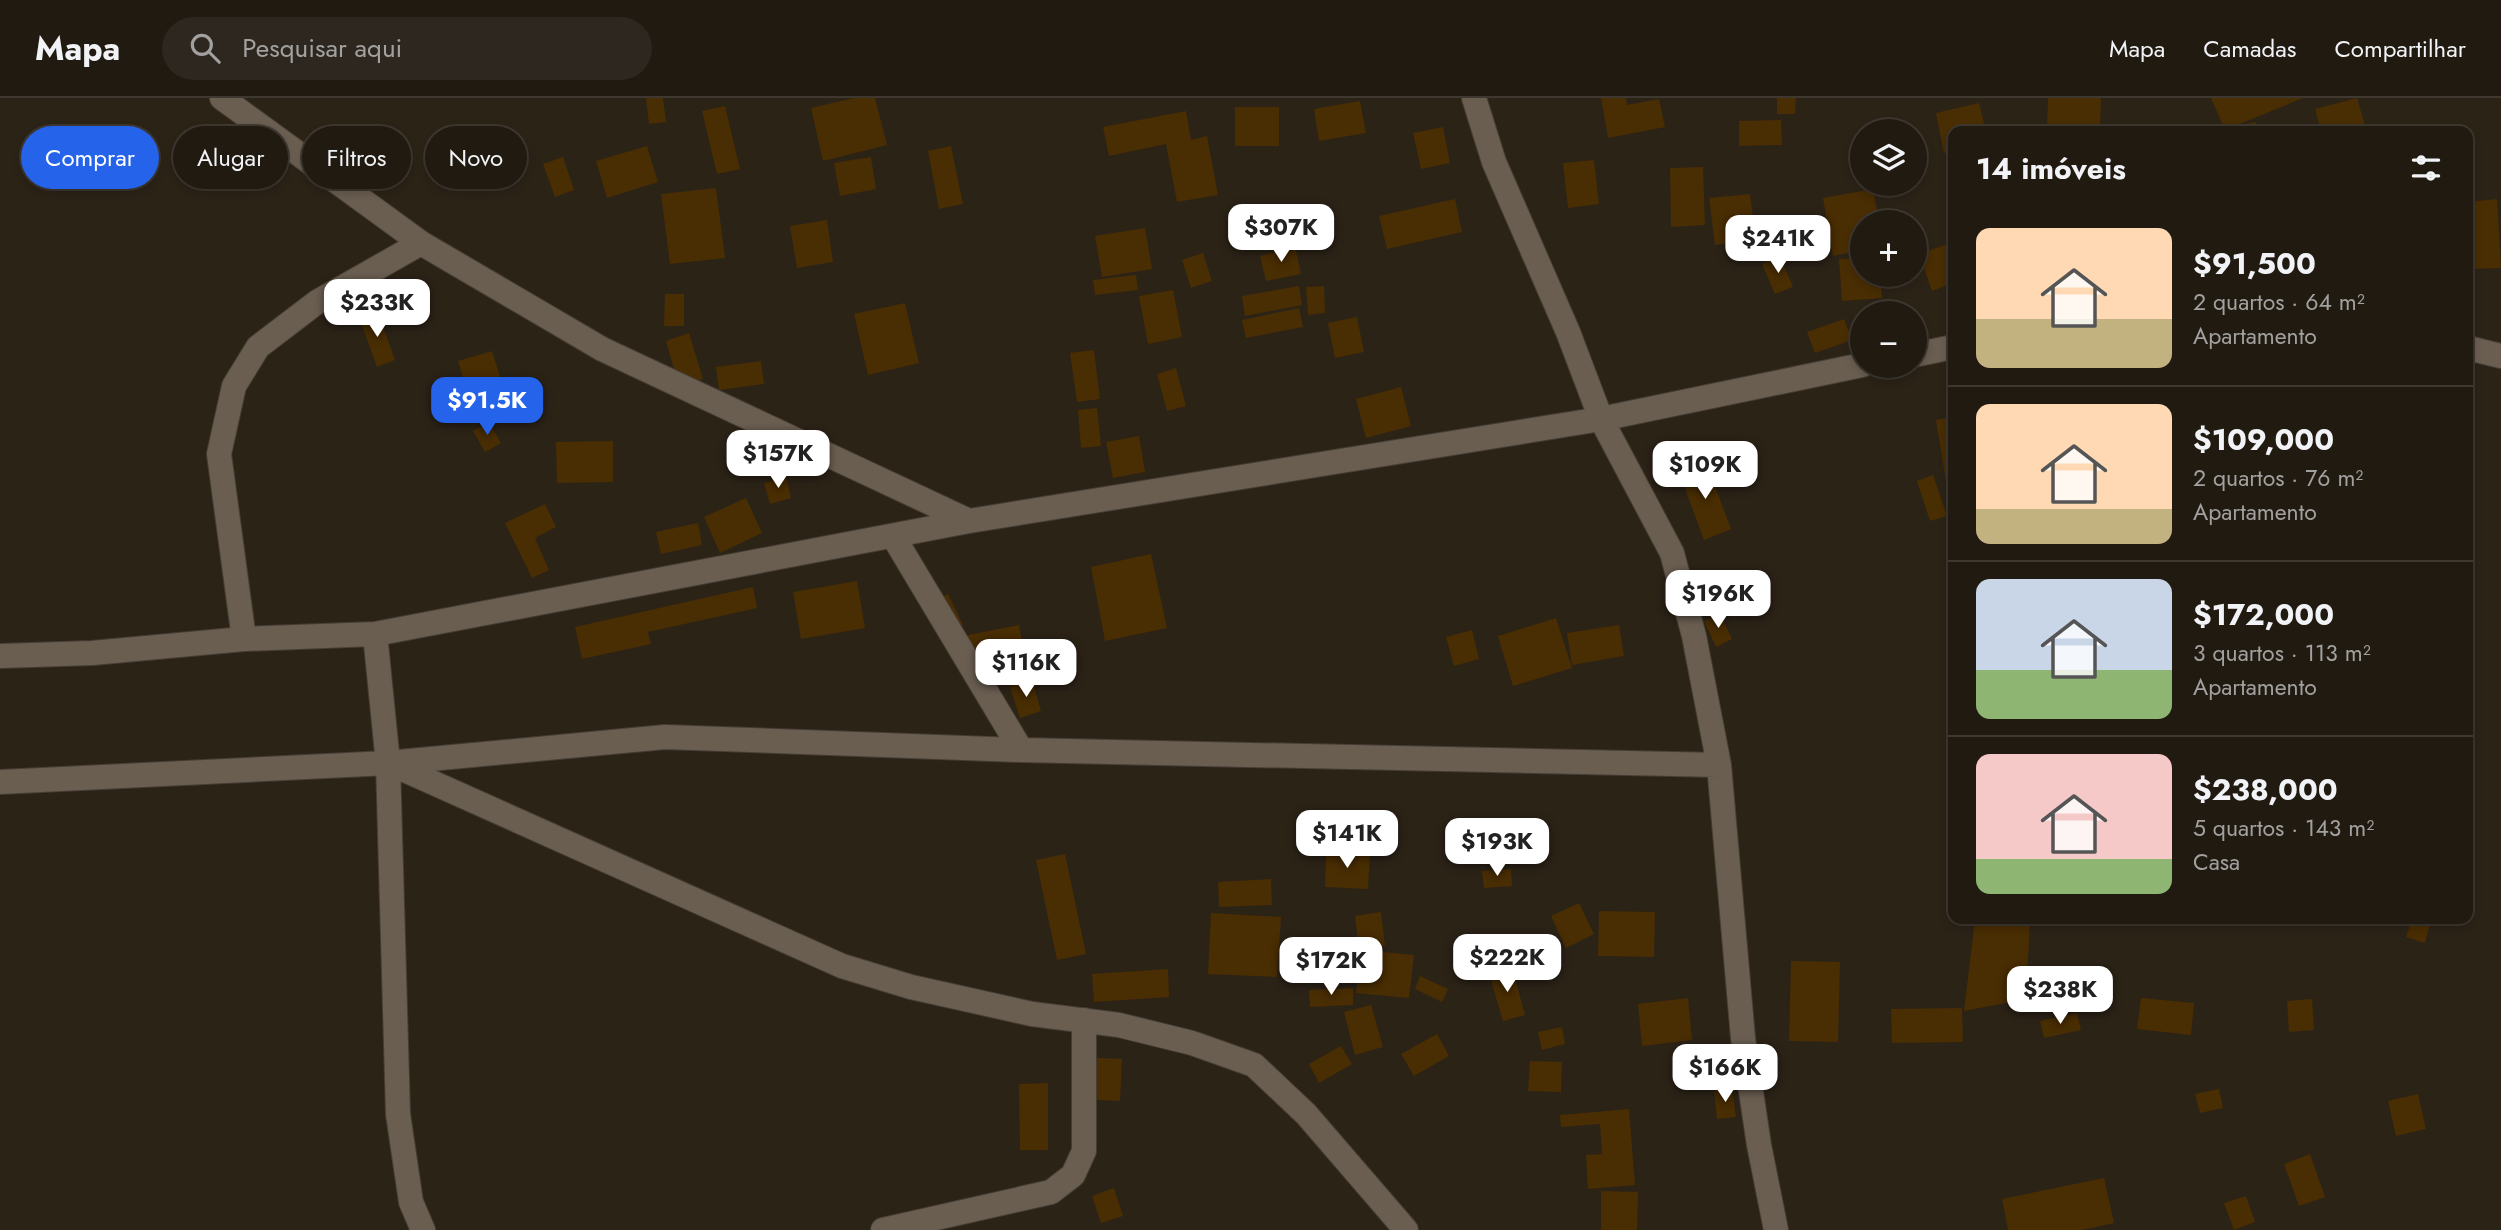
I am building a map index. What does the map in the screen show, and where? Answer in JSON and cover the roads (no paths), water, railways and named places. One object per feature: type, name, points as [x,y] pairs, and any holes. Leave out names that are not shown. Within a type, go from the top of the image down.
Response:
[{"type":"street","points":[[222,98],[421,243],[602,349],[969,521]]},
{"type":"street","points":[[1474,98],[1494,162],[1568,332],[1601,419],[1672,554],[1694,636],[1719,765],[1743,1038],[1759,1145],[1776,1230]]},
{"type":"street","points":[[244,639],[219,454],[234,386],[258,347],[317,302],[421,243]]},
{"type":"street","points":[[1927,352],[1948,348]]},
{"type":"street","points":[[2473,349],[2501,356]]},
{"type":"street","points":[[0,656],[92,653],[244,639],[375,634],[969,521],[1601,419],[1850,367]]},
{"type":"street","points":[[893,536],[1021,750]]},
{"type":"street","points":[[375,634],[388,763],[398,1114],[411,1202],[423,1230]]},
{"type":"street","points":[[0,782],[388,763],[665,737],[1021,750],[1719,765]]},
{"type":"street","points":[[388,763],[842,967],[911,987],[1018,1011],[1119,1025],[1192,1042],[1254,1065],[1306,1114],[1406,1230]]},
{"type":"street","points":[[883,1230],[1051,1192],[1073,1175],[1084,1152],[1084,1020]]}]
